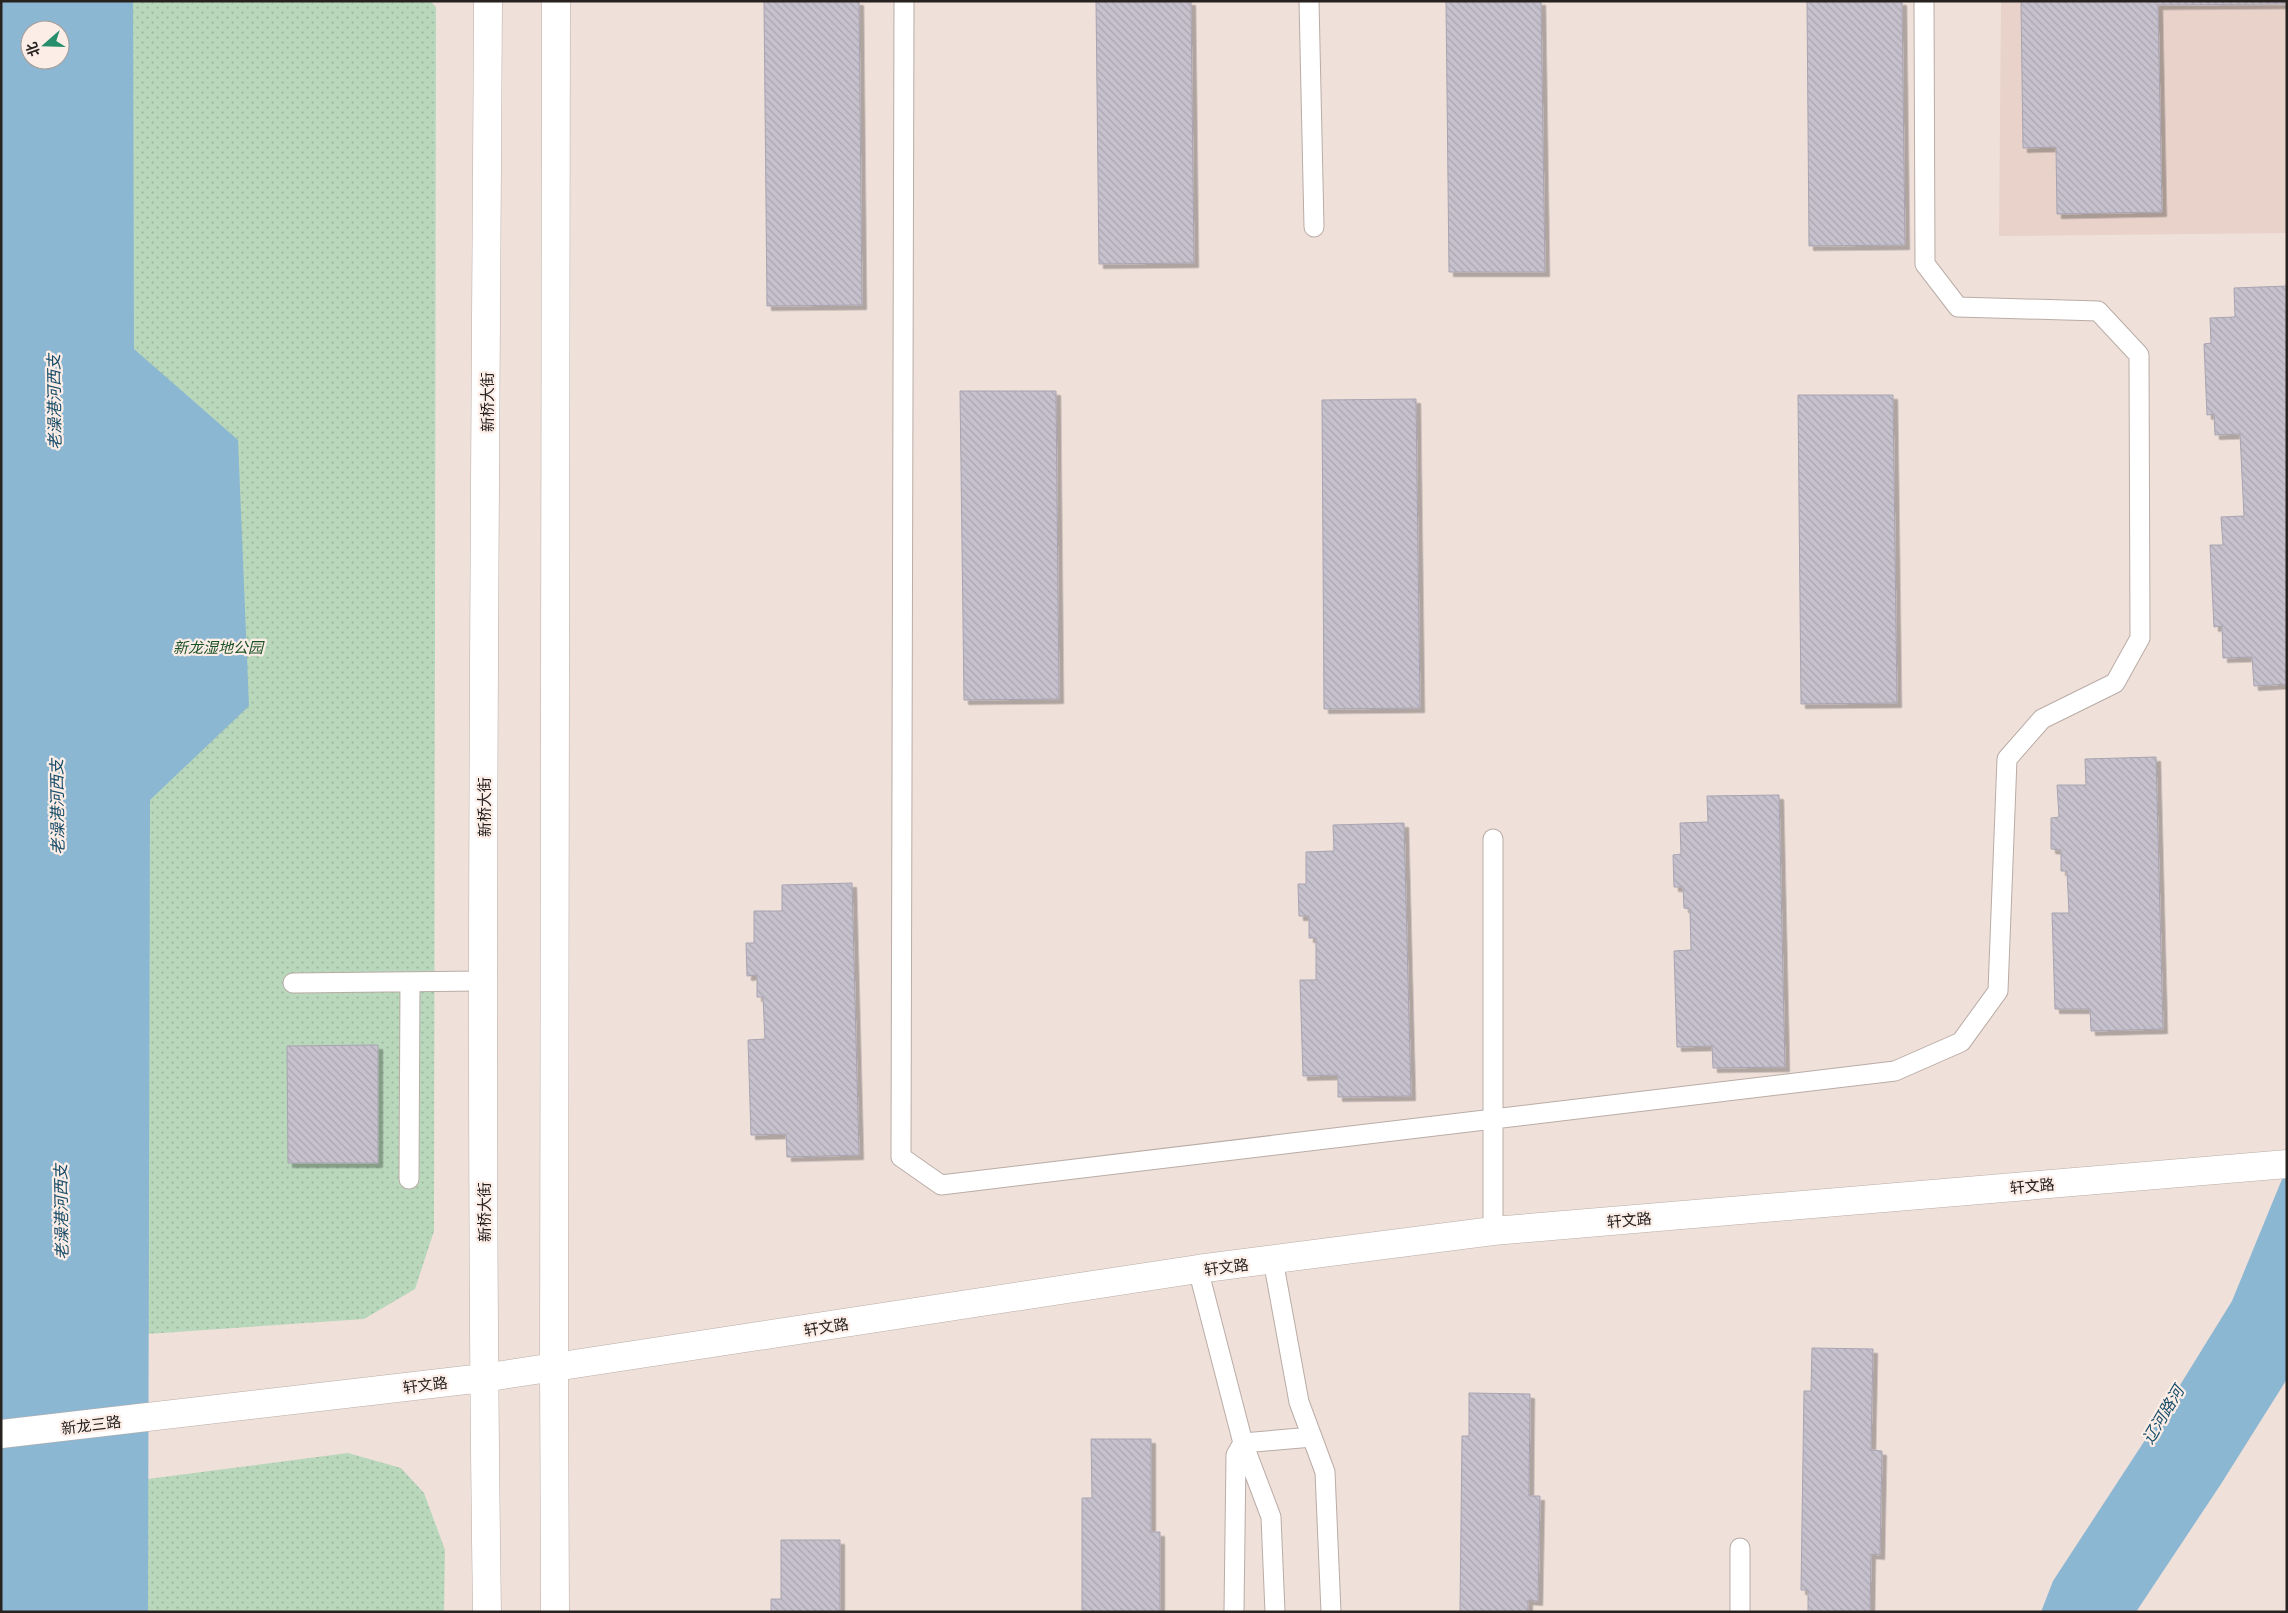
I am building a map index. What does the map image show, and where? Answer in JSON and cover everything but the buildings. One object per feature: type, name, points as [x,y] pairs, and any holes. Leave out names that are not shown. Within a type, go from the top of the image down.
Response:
[{"type":"street","name":"新桥大街","points":[[487,1612],[483,1378],[482,981],[488,1]]},
{"type":"street","points":[[556,1],[554,1367],[556,1612]]},
{"type":"street","name":"轩文路","points":[[182,1413],[483,1378],[1198,1269],[1494,1231],[2282,1164]]},
{"type":"street","name":"新龙三路","points":[[1,1434],[182,1413]]},
{"type":"lane","points":[[904,1],[901,1157],[941,1186],[1895,1071],[1961,1042],[1998,991],[2007,759],[2042,719],[2115,683],[2140,638],[2139,355],[2098,311],[1958,307],[1925,264],[1924,1]]},
{"type":"lane","points":[[1309,1],[1314,227]]},
{"type":"lane","points":[[1493,839],[1494,1231]]},
{"type":"lane","points":[[293,983],[482,981]]},
{"type":"lane","points":[[409,1178],[410,982]]},
{"type":"lane","points":[[1273,1260],[1299,1402],[1325,1472],[1331,1612]]},
{"type":"lane","points":[[1198,1269],[1243,1443],[1271,1517],[1275,1612]]},
{"type":"lane","points":[[1243,1443],[1312,1437]]},
{"type":"lane","points":[[1234,1612],[1236,1455],[1243,1443]]},
{"type":"lane","points":[[1740,1548],[1740,1612]]},
{"type":"shaded area","points":[[2001,1],[2287,1],[2287,233],[1999,236]]},
{"type":"green space","name":"新龙湿地公园","points":[[1,1],[430,1],[436,7],[434,1231],[415,1289],[364,1319],[1,1344]]},
{"type":"green space","points":[[348,1453],[401,1468],[424,1493],[445,1550],[444,1612],[1,1612],[1,1498]]},
{"type":"water","name":"老澡港河西支","points":[[1,1],[133,1],[134,349],[238,440],[249,706],[150,800],[148,1612],[1,1612]]},
{"type":"water","points":[[2287,1167],[2287,1379],[2221,1484],[2136,1612],[2041,1612],[2053,1581],[2164,1411],[2232,1301]]},
{"type":"water label","name":"辽河路河","points":[[2162,1414]]}]
